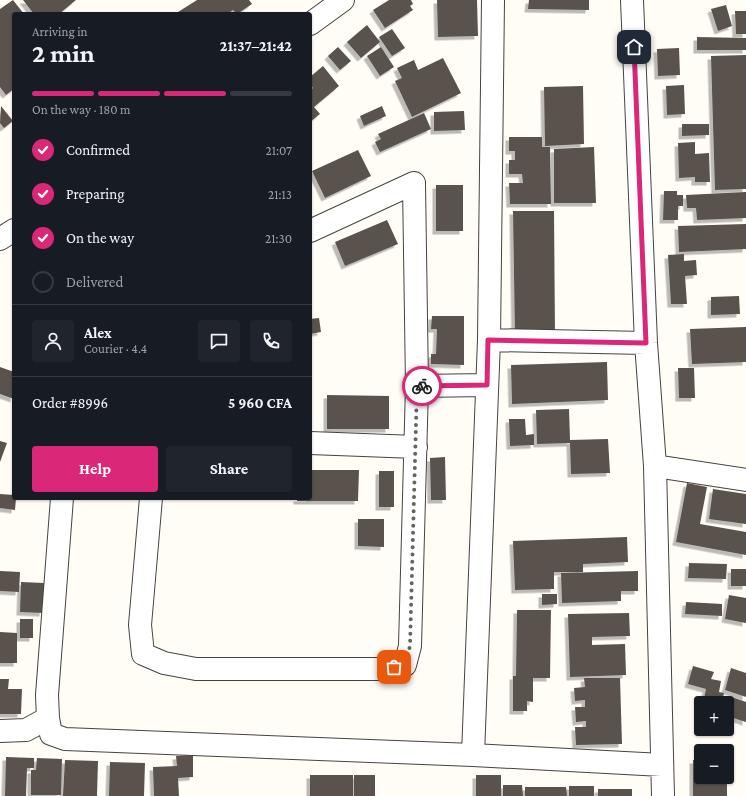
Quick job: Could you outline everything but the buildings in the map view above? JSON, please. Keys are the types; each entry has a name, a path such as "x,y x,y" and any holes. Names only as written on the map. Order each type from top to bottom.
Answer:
{"street":[{"path":"312,23 343,0"},
{"path":"472,755 487,385 493,0"},
{"path":"632,0 646,343 655,466 663,796"},
{"path":"151,500 140,626 143,654 164,664 196,669 384,669 405,665 410,646 416,447 417,386 414,183 312,230"},
{"path":"0,239 12,231"},
{"path":"488,340 646,343"},
{"path":"417,386 487,385"},
{"path":"312,443 416,447"},
{"path":"655,466 746,480"},
{"path":"62,500 47,695 48,718 51,734 65,739 472,755 662,765"},
{"path":"0,731 26,730 48,718"}],"way so far":[{"path":"394,667 405,665 410,646 417,386 422,386"}],"route":[{"path":"422,386 487,385 488,340 646,343 634,47"}]}
